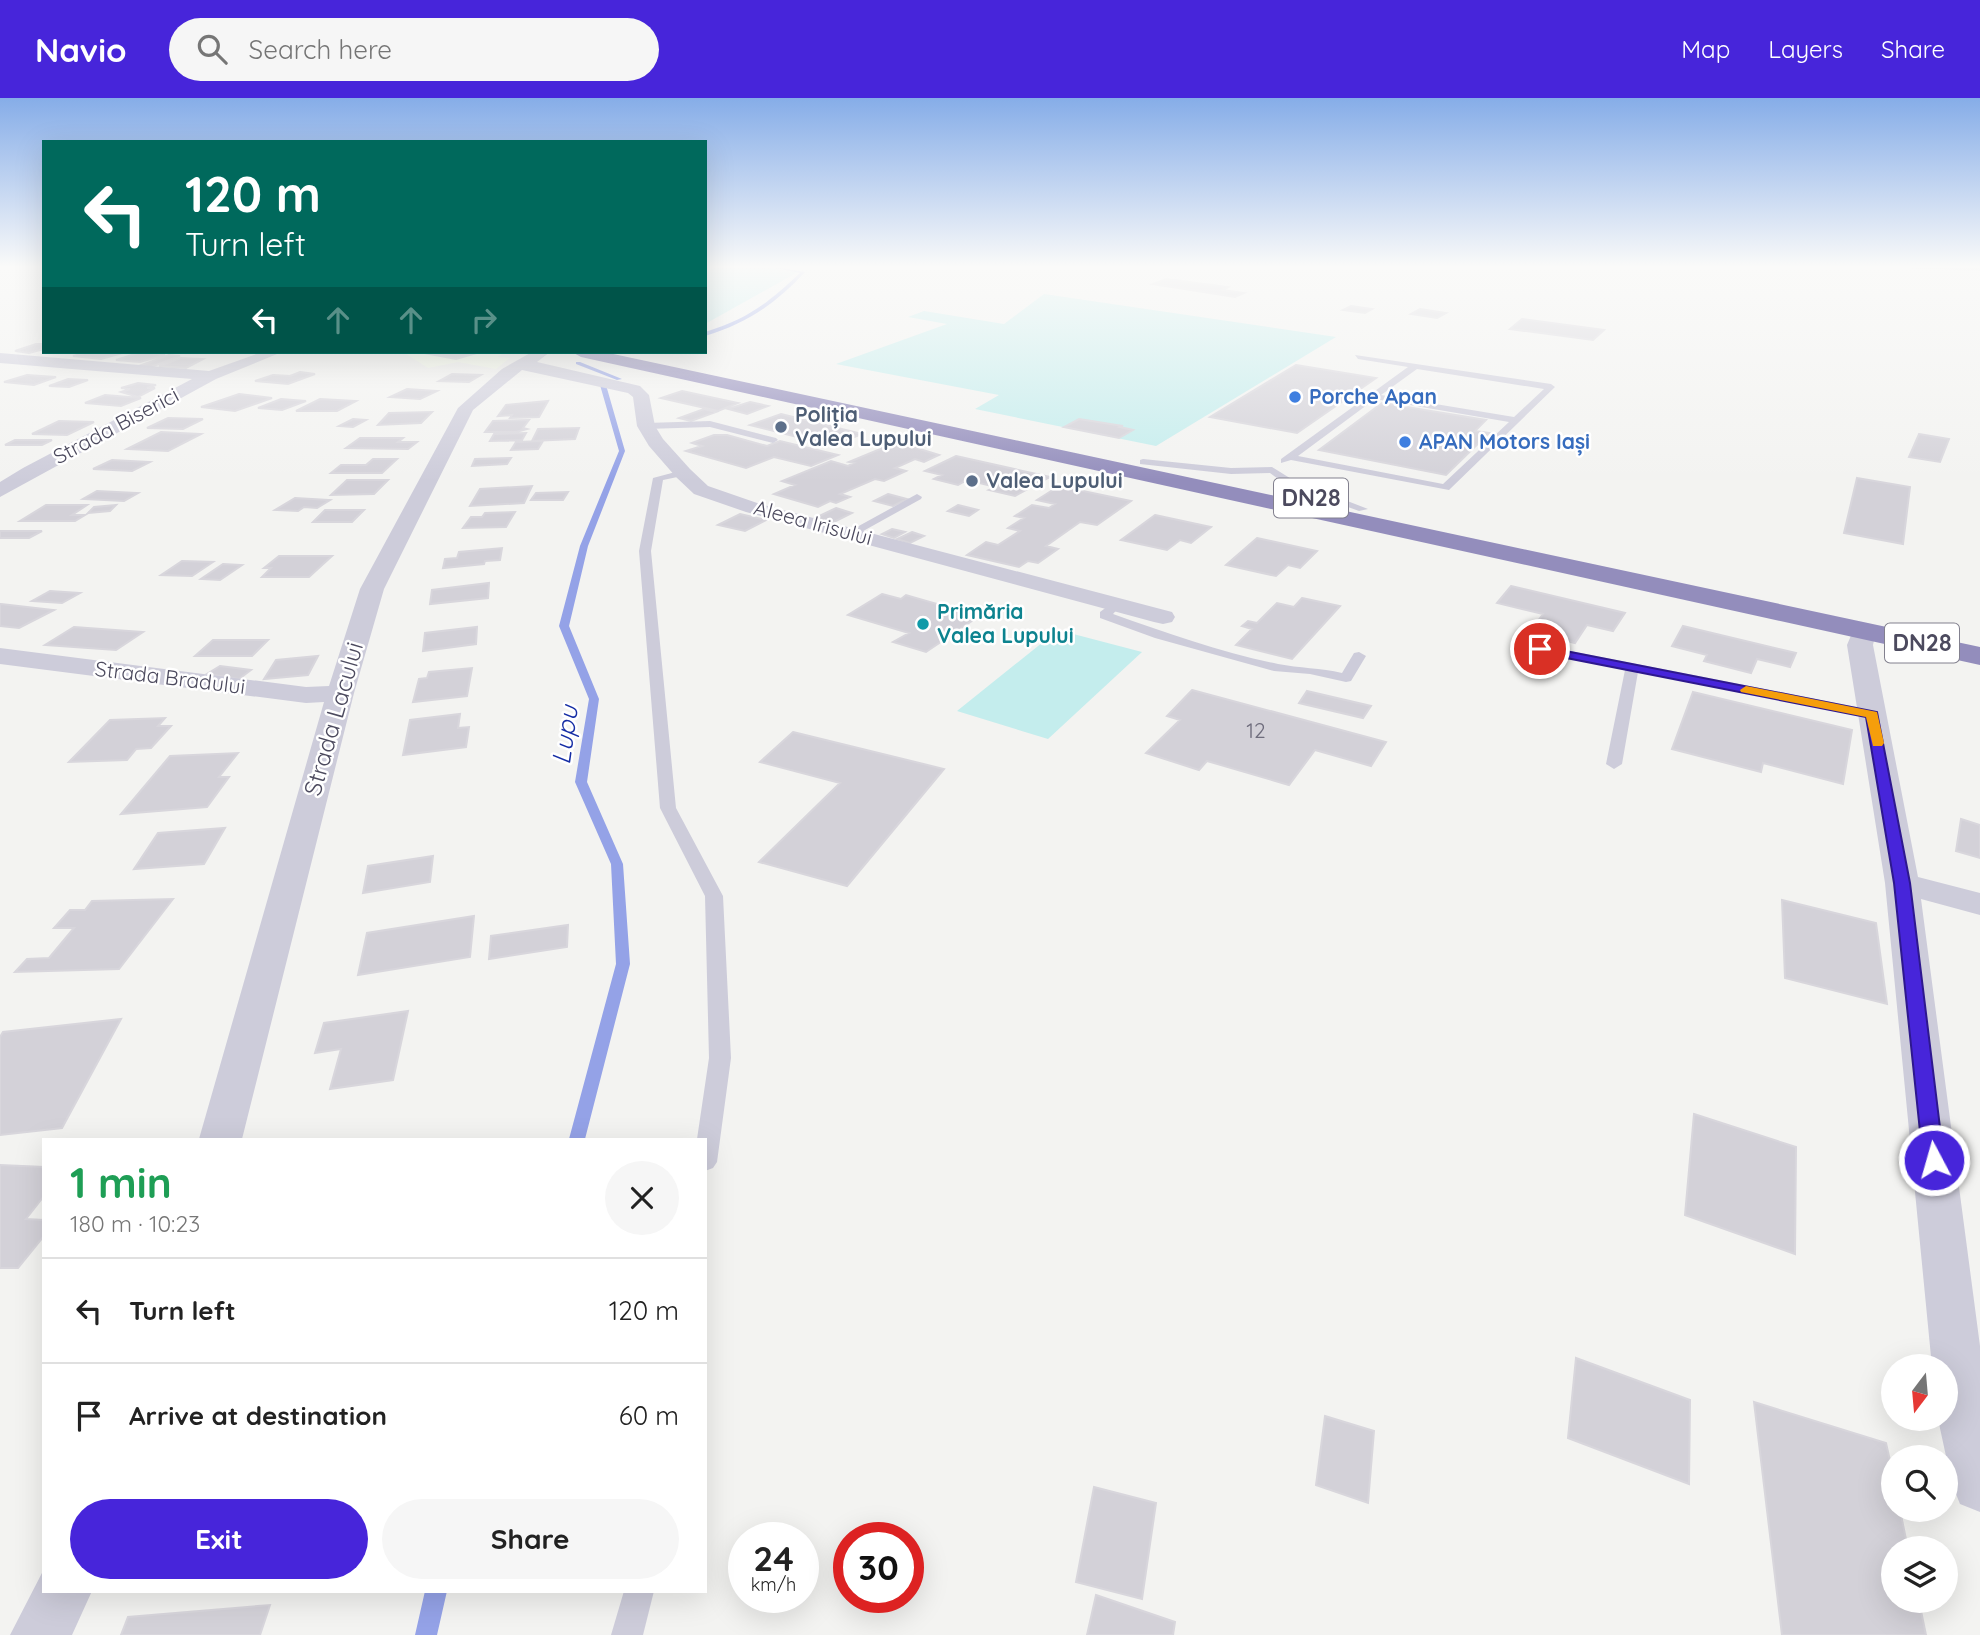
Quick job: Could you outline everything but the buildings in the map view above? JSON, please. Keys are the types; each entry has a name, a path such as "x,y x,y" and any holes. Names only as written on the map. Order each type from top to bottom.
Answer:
{"highway":[{"name":"DN28","path":"601,354 630,356 1143,462 1980,641"},
{"name":"DN28","path":"630,356 1980,656"}],"street":[{"name":"Strada Biserici","path":"0,491 30,472 210,376 270,354"},
{"name":"Strada Lacului","path":"220,1138 340,693 372,589 466,408 518,365 539,354"},
{"path":"0,358 210,376"},
{"name":"Aleea Irisului","path":"518,365 547,368 634,389 641,395 646,426 655,442 701,490 753,508 1163,617"},
{"path":"1864,631 1860,645 1902,883 1980,1484"},
{"name":"Strada Bradului","path":"0,656 306,695 340,693"},
{"path":"1902,883 1980,904"},
{"path":"40,1635 62,1593"}],"lane":[{"path":"1290,457 1445,488 1551,387 1358,357"},
{"path":"1143,462 1231,471 1272,470 1415,366"},
{"path":"1373,396 1516,420"},
{"path":"646,426 710,424 773,440"},
{"path":"1272,470 1289,482 1363,509"},
{"path":"683,473 658,478 645,551 668,808 714,896 720,1058 707,1148"},
{"path":"852,533 917,498"},
{"path":"1116,604 1105,615 1279,668 1310,670 1346,678 1359,656"},
{"path":"1540,649 1872,714"},
{"path":"1614,764 1632,667"},
{"path":"627,1635 638,1593"}],"shaded area":[{"path":"909,338 1335,338 1156,446 975,409 999,395 836,364"},
{"path":"406,354 502,354 497,357 510,358 496,369 458,362 428,368"},
{"path":"1058,630 1142,652 1048,739 957,711"}],"waterway":[{"name":"Lupu","path":"578,363 619,379"},
{"name":"Lupu","path":"577,1138 623,964 617,864 581,782 594,699 564,626 584,546 622,451 603,385"},
{"name":"Lupu","path":"426,1635 436,1593"}],"slow traffic":[{"path":"1746,690 1872,714 1877,743"}],"place":[{"name":"Porche Apan","path":"1295,397"},
{"name":"Poliția Valea Lupului","path":"781,427"},
{"name":"APAN Motors Iași","path":"1405,442"},
{"name":"Valea Lupului","path":"972,481"},
{"name":"Primăria Valea Lupului","path":"923,624"}],"route":[{"path":"1540,649 1872,714 1902,883 1934,1160"}]}
